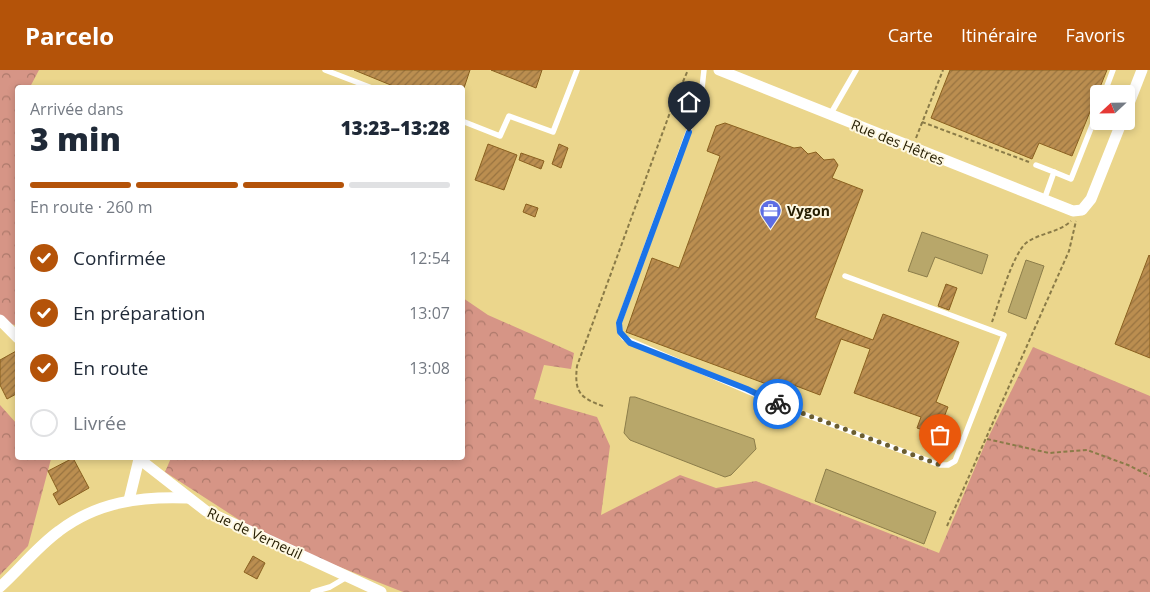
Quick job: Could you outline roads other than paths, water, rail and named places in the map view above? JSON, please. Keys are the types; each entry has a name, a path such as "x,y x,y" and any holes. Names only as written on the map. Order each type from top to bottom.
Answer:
{"street":[{"name":"Rue des Hêtres","path":"719,70 1069,211 1078,211 1086,207 1091,199 1118,130"},
{"path":"1135,88 1142,70"},
{"path":"0,320 15,335"},
{"path":"130,500 139,460"},
{"name":"Rue de Verneuil","path":"141,460 206,511 380,592"},
{"path":"0,587 58,531 93,511 130,500 164,497 188,498"}],"lane":[{"path":"325,70 364,85"},
{"path":"465,123 500,136 509,116 553,132 577,70"},
{"path":"704,70 702,98 619,323 620,332 624,338 782,406 940,465 948,465 955,461 1004,335 846,276"},
{"path":"830,115 856,70"},
{"path":"1107,85 1113,70"},
{"path":"1036,165 1071,179 1090,130"},
{"path":"1044,200 1054,172"},
{"path":"313,592 330,587 348,577"}],"place":[{"name":"Vygon","path":"771,229"}]}
